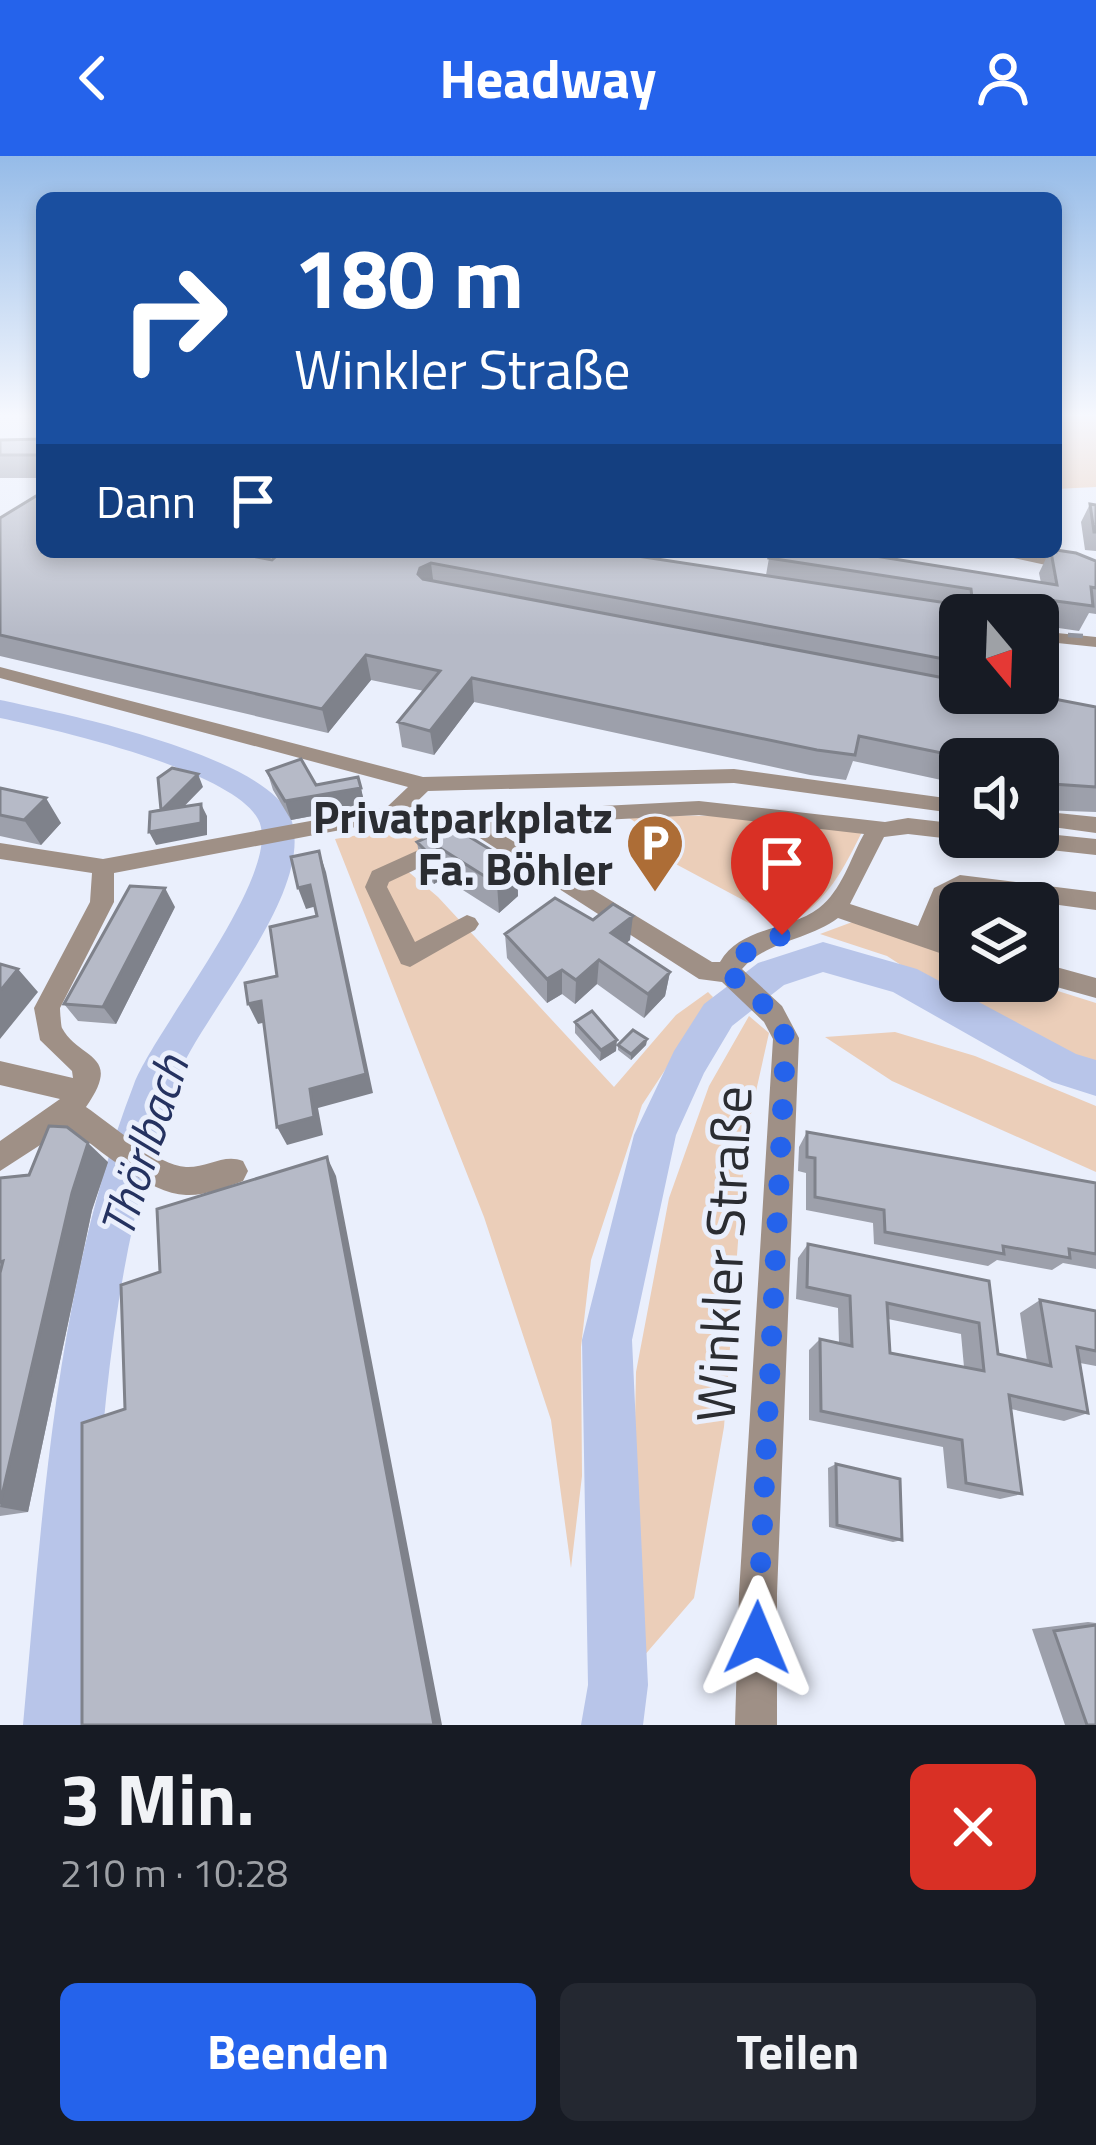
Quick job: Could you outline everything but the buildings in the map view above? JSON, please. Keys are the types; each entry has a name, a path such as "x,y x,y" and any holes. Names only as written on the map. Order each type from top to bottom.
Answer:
{"street":[{"path":"1033,558 1059,562 1096,581"},
{"path":"1059,638 1096,642"},
{"path":"0,672 423,784 734,776 939,804"},
{"path":"0,850 104,867 393,813 423,784"},
{"path":"467,924 410,957 376,884 380,877 480,830 664,808 939,831"},
{"path":"1059,821 1096,826"},
{"path":"730,977 733,959 748,949 836,908 874,835 883,829"},
{"name":"Winkler Straße","path":"480,830 708,972 730,977 773,1013 786,1038 758,1594 756,1725"},
{"path":"1059,843 1096,847"},
{"path":"0,1157 74,1102 87,1081 85,1066 50,1032 46,1008 102,902 104,867"},
{"path":"925,940 942,894 960,883 1096,901"},
{"path":"836,908 939,944"},
{"path":"1059,978 1096,988"},
{"path":"0,1073 74,1102 161,1175 184,1181 233,1171"}],"shaded area":[{"path":"477,815 477,826 404,868 438,897 614,1087 676,1015 708,992 713,997 642,1105 591,1260 581,1347 582,1476 571,1568 551,1420 484,1217 335,839"},
{"path":"625,815 740,816 863,830 824,895 788,924 657,854 668,845"},
{"path":"855,921 939,952 939,990 887,956 820,934"},
{"path":"1059,991 1096,1003 1096,1069 958,1002 1059,1002"},
{"path":"749,1016 769,1033 746,1136 724,1427 694,1598 630,1672 636,1372 669,1198 709,1086"},
{"path":"895,1032 975,1056 1096,1106 1096,1172 892,1081 825,1037"}],"waterway":[{"name":"Thörlbach","path":"0,709 149,748 228,779 257,797 274,816 279,836 269,882 257,908 160,1071 129,1159 109,1237 82,1399 54,1725"},
{"name":"Thörlbach","path":"612,1725 618,1685 607,1340 655,1135 688,1063 718,1015 771,974 823,957 904,980 1066,1069 1096,1078"}],"railway":[{"path":"1059,634 1096,637"}],"place":[{"name":"Privatparkplatz Fa. Böhler","path":"655,894"}],"route":[{"path":"757,1638 786,1038 784,1026 773,1013 733,981 728,965 748,949 782,935"}]}
